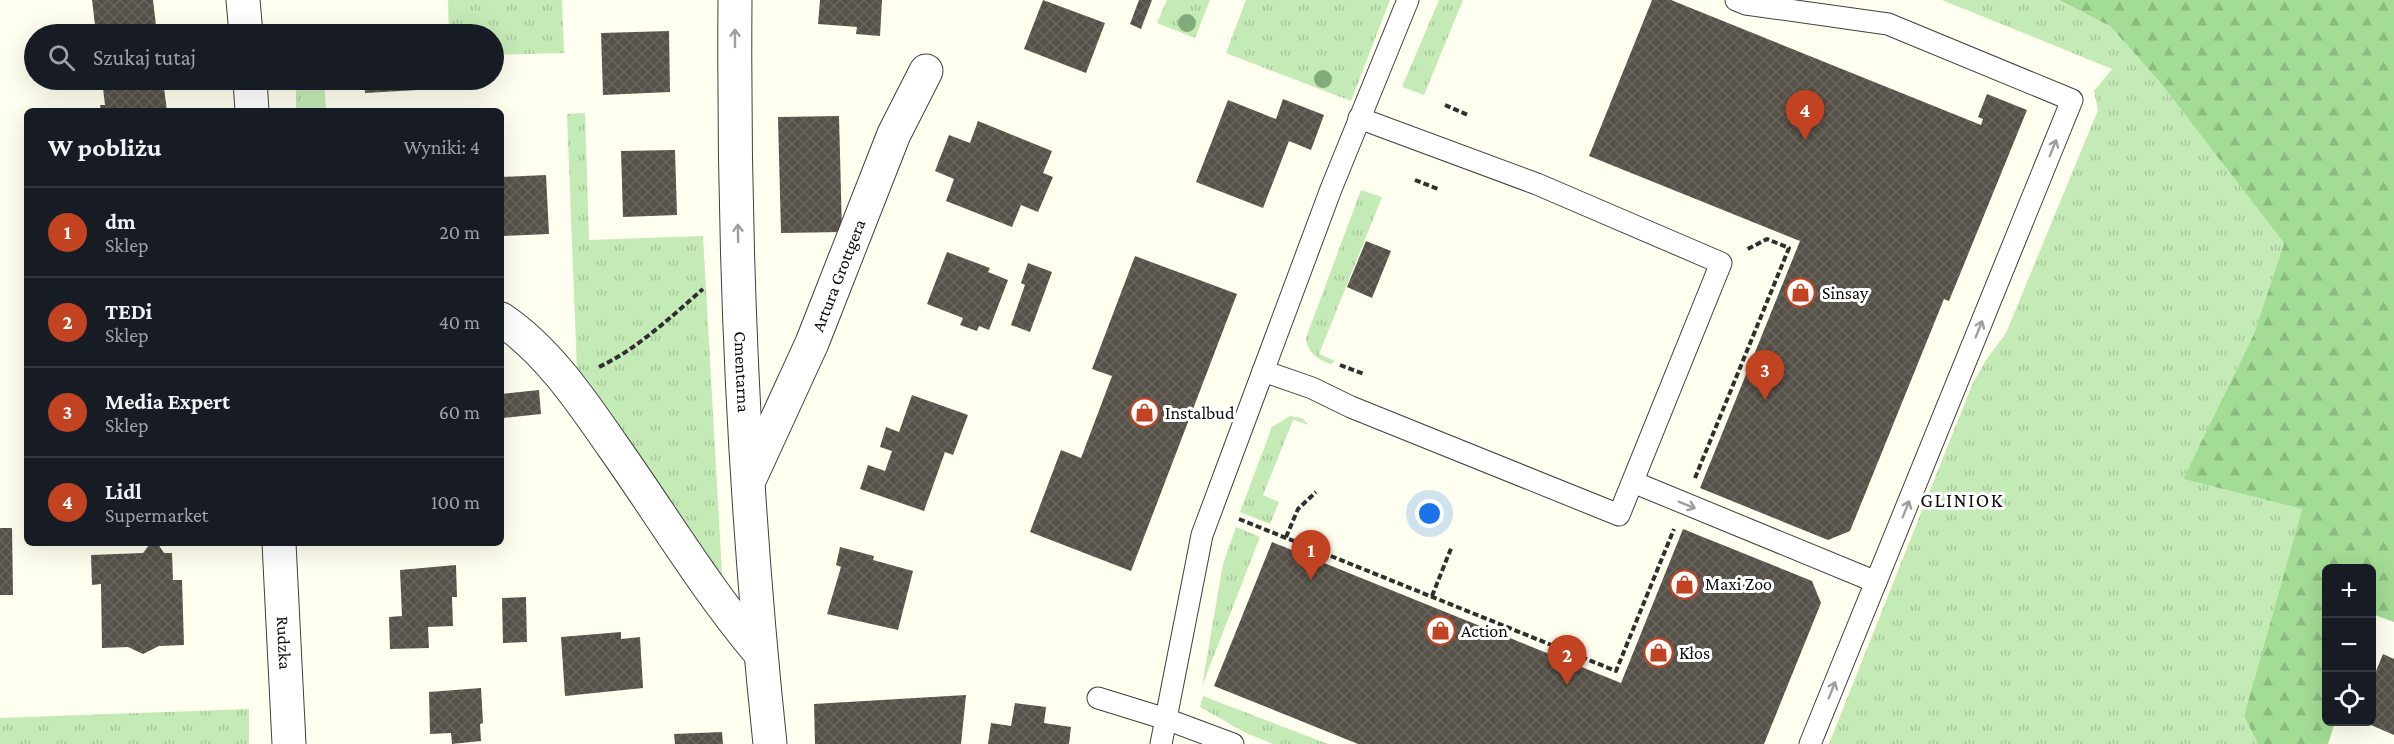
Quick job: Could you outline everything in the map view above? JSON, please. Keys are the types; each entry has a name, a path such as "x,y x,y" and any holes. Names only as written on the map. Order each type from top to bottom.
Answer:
{"street":[{"path":"243,0 245,24"},
{"name":"Cmentarna","path":"735,0 739,291 760,653 771,744"},
{"name":"Artura Grottgera","path":"749,480 812,343 894,134 926,71"},
{"path":"251,90 252,108"},
{"path":"504,321 513,327 565,380 726,610 760,653"},
{"name":"Rudzka","path":"279,546 289,744"}],"lane":[{"path":"1161,744 1198,549 1359,118 1408,0"},
{"path":"1736,0 1746,4 1888,24 2072,100 1810,744"},
{"path":"1263,371 1312,388 1351,407 1619,515 1721,263 1537,184 1359,118"},
{"path":"1633,482 1876,582"},
{"path":"1098,698 1166,719 1233,744"}],"path":[{"path":"1444,105 1468,115"},
{"path":"1415,180 1438,189"},
{"path":"565,380 612,361 666,321 705,287"},
{"path":"1340,365 1364,374"},
{"path":"1286,537 1298,509 1316,492"},
{"path":"1238,518 1268,530"},
{"path":"1432,596 1452,546"}],"green space":[{"path":"448,0 562,0 564,53 504,55 504,24 449,24"},
{"path":"1167,0 1210,0 1195,38 1157,23"},
{"path":"1246,0 1390,0 1351,101 1226,53"},
{"path":"1439,0 1463,0 1424,95 1402,87"},
{"path":"1942,0 2057,0 2110,26 2159,81 2284,243 2254,334 2183,479 2302,509 2244,716 2258,744 1829,744 1972,385 1986,360 2006,333 2098,110 2094,91 2112,69"},
{"path":"2058,0 2394,0 2394,622 2376,615 2376,564 2322,564 2322,726 2334,726 2328,744 2258,744 2244,716 2302,509 2183,479 2254,334 2284,243 2159,81 2110,26"},
{"path":"296,90 325,90 326,108 296,108"},
{"path":"585,113 589,240 703,236 723,591 507,311 507,303 577,371 567,114"},
{"path":"1361,190 1382,197 1319,354 1335,361 1331,364 1314,355 1308,347 1306,338"},
{"path":"1290,416 1302,418 1309,425 1293,420 1263,495 1279,502 1270,524 1240,512 1272,427"},
{"path":"1236,527 1260,537 1202,686 1223,564"},
{"path":"1203,696 1328,744 1273,744 1246,733 1200,707"},
{"path":"249,709 249,744 0,744 0,718"}],"building":[{"path":"92,0 153,0 156,24 95,24"},
{"path":"820,0 882,0 880,36 856,34 857,27 818,24"},
{"path":"1043,0 1105,23 1086,73 1024,49"},
{"path":"1139,0 1152,0 1141,29 1130,24"},
{"path":"1652,0 1671,0 1981,125 1983,119 1978,117 1987,94 2027,110 1949,301 1944,299 1850,531 1828,540 1700,488 1800,241 1589,156"},
{"path":"669,31 670,92 603,95 601,33"},
{"path":"103,90 164,90 167,108 100,108 100,105 105,105"},
{"path":"365,90 418,90 365,93"},
{"path":"1283,99 1324,115 1311,150 1289,141 1263,208 1196,182 1228,100 1276,119"},
{"path":"839,116 842,232 781,233 778,117"},
{"path":"978,121 1052,151 1043,173 1053,177 1038,212 1021,205 1012,227 946,201 954,179 935,171 949,135 970,143"},
{"path":"675,150 677,215 623,217 621,151"},
{"path":"546,175 549,234 504,236 504,177"},
{"path":"1366,241 1391,251 1372,298 1347,287"},
{"path":"947,252 990,268 988,272 1008,280 989,330 979,326 977,331 960,325 963,318 927,304"},
{"name":"Instalbud","path":"1135,256 1237,294 1131,571 1030,532 1061,450 1081,458 1112,376 1092,369"},
{"path":"1028,263 1052,272 1030,332 1011,325 1025,285 1021,283"},
{"path":"539,390 541,414 504,418 504,394"},
{"path":"912,395 968,415 953,455 945,452 924,511 860,489 868,465 885,471 892,451 880,447 886,427 899,432"},
{"path":"0,528 12,528 13,595 0,595"},
{"path":"1683,529 1812,581 1821,603 1764,744 1358,744 1214,686 1272,542 1621,683"},
{"path":"148,546 159,546 164,553 172,553 173,580 182,580 184,645 159,646 143,654 128,647 102,648 101,584 92,585 91,555 143,553"},
{"path":"840,547 874,556 873,560 913,571 898,630 827,614 841,567 836,565"},
{"path":"456,565 457,597 452,597 453,626 428,627 429,648 390,649 389,617 402,616 400,570"},
{"path":"526,597 527,642 503,643 502,598"},
{"path":"621,632 621,639 640,637 643,688 565,696 561,637"},
{"path":"2383,654 2394,659 2394,735 2373,726 2376,726 2376,671"},
{"path":"481,688 483,723 480,724 481,741 452,744 451,733 430,734 429,692"},
{"path":"966,695 961,744 815,744 814,704"},
{"path":"1015,703 1046,707 1044,723 1071,727 1069,744 988,744 991,723 1011,726"},
{"path":"722,732 723,744 675,744 674,734"}],"place":[{"name":"Lidl","path":"1805,140"},
{"name":"Sinsay","path":"1801,293"},
{"name":"Media Expert","path":"1765,400"},
{"name":"Instalbud","path":"1144,413"},
{"name":"dm","path":"1311,580"},
{"name":"Maxi Zoo","path":"1684,584"},
{"name":"Action","path":"1440,631"},
{"name":"Kłos","path":"1658,653"},
{"name":"TEDi","path":"1567,685"}],"district":[{"name":"GLINIOK","path":"1962,500"}]}
